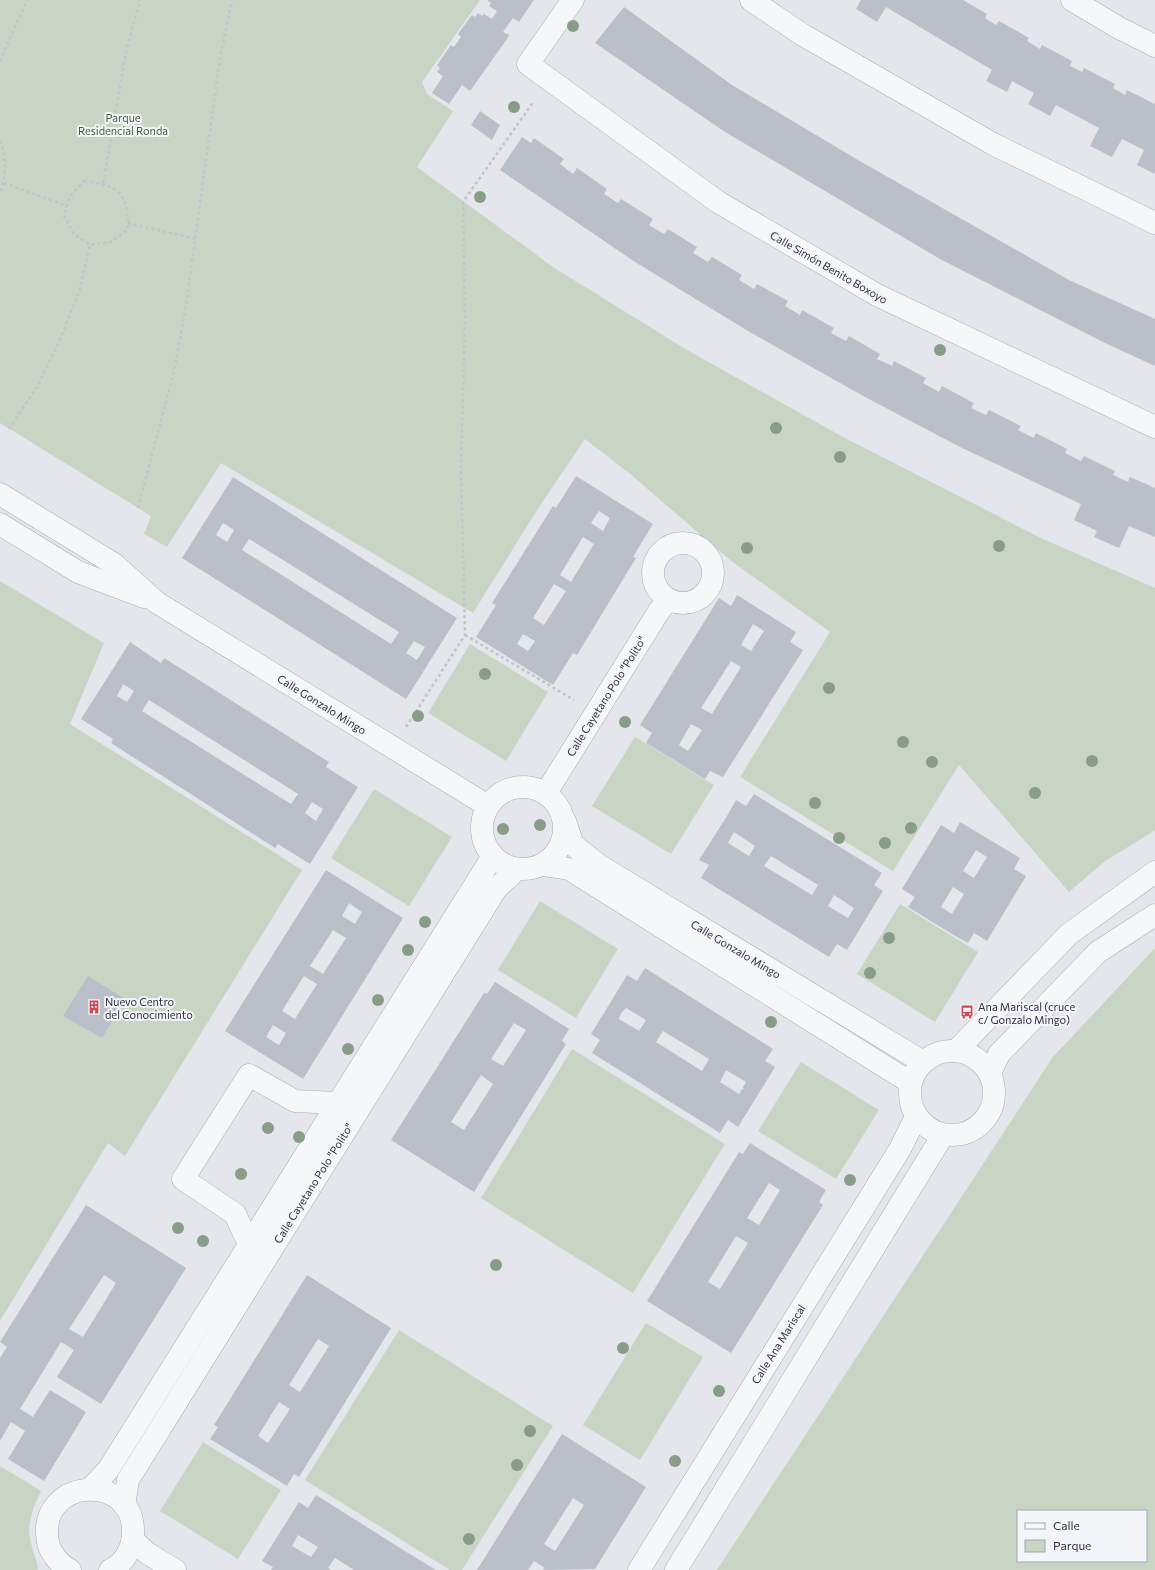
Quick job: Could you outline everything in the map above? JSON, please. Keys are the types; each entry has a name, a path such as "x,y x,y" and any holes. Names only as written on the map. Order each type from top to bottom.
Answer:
{"street":[{"name":"Calle Simón Benito Boxoyo","path":"573,0 528,64 718,202 877,296 1155,427"},
{"path":"751,0 803,35 993,144 1155,224"},
{"path":"1072,0 1119,28 1155,46"},
{"name":"Calle Gonzalo Mingo","path":"0,494 114,564 156,602 488,806"},
{"name":"Calle Gonzalo Mingo","path":"0,524 78,572 156,602"},
{"name":"Calle Cayetano Polo \"Polito\"","path":"546,793 668,600"},
{"path":"521,786 534,787 546,793 555,801 561,810 565,821 565,834 561,846 553,857 543,864 530,868 517,869 504,864 493,856 485,845 482,831 483,818 488,806 497,796 508,789 521,786"},
{"name":"Calle Gonzalo Mingo","path":"565,821 573,845 600,866 923,1062"},
{"name":"Calle Cayetano Polo \"Polito\"","path":"91,1488 108,1470 493,856"},
{"name":"Calle Gonzalo Mingo","path":"543,864 569,869 911,1083"},
{"name":"Calle Cayetano Polo \"Polito\"","path":"124,1504 128,1480 496,889 517,869"},
{"path":"956,1051 1069,934 1155,872"},
{"path":"990,1073 999,1054 1098,952 1155,915"},
{"path":"956,1051 976,1058 990,1073 995,1091 992,1110 980,1126 963,1135 943,1135 928,1128 916,1117 910,1101 911,1083 915,1072 923,1062 938,1053 956,1051"},
{"path":"249,1244 235,1214 183,1179 249,1076 295,1101 338,1103"},
{"name":"Calle Ana Mariscal","path":"638,1570 900,1149 916,1117"},
{"path":"676,1570 943,1135"},
{"path":"67,1569 56,1559 49,1547 47,1533 48,1519 54,1507 64,1497 77,1490 91,1488 103,1490 115,1496 124,1504 131,1515 134,1528 133,1540 129,1551 116,1569"},
{"path":"133,1540 147,1553 175,1570"}],"path":[{"path":"0,61 27,0"},
{"path":"103,183 127,48 140,0"},
{"path":"138,508 173,375 185,312 220,58 232,0"},
{"path":"393,748 465,635 461,466 465,318 464,202 549,79"},
{"path":"0,141 5,153 4,183 0,194"},
{"path":"84,181 103,183 120,192 128,210 128,229 111,242 90,245 74,234 64,216 70,196 84,181"},
{"path":"4,183 67,206"},
{"path":"128,223 196,239"},
{"path":"9,429 37,387 58,344 79,292 90,245"},
{"path":"465,635 596,713"}],"green space":[{"name":"Parque Residencial Ronda","path":"0,0 480,0 422,82 427,94 453,111 417,167 553,267 687,350 843,437 1041,538 1155,588 1155,830 1104,862 1069,892 959,765 893,871 740,777 830,632 730,560 629,473 585,439 539,507 473,613 221,463 167,547 144,534 151,516 0,423"},
{"path":"0,581 104,643 70,724 302,870 125,1156 108,1143 0,1321"},
{"path":"470,644 548,692 506,761 428,713"},
{"path":"635,737 714,785 671,854 592,806"},
{"path":"374,789 452,837 409,906 331,858"},
{"path":"540,901 618,949 576,1018 498,970"},
{"path":"900,904 978,952 935,1022 857,974"},
{"path":"1155,948 1155,1570 717,1570 1053,1057"},
{"path":"572,1049 725,1144 633,1293 481,1198"},
{"path":"801,1062 879,1110 836,1179 758,1131"},
{"path":"646,1323 703,1357 640,1460 583,1425"},
{"path":"399,1330 553,1426 462,1570 450,1570 305,1480"},
{"path":"203,1442 281,1490 238,1559 160,1511"},
{"path":"0,1466 41,1491 31,1516 29,1529 38,1570 0,1570"}],"building":[{"path":"487,0 534,0 519,22 513,18 503,32 509,35 507,39 470,91 462,85 449,104 432,93 443,76 437,72 440,68 437,65 451,45 454,47 461,37 458,34 472,15 475,17 478,13 482,16 484,14 492,19 497,11 489,6 491,3"},
{"path":"861,0 963,0 987,14 985,18 996,25 999,21 1029,38 1027,41 1040,49 1042,45 1072,61 1070,66 1082,72 1084,68 1115,84 1113,88 1125,95 1127,90 1155,104 1155,174 1137,165 1144,150 1122,139 1112,157 1090,146 1099,128 1056,105 1050,116 1028,104 1034,93 1012,81 1007,92 986,81 992,70 886,7 877,22 856,9"},
{"path":"624,7 732,85 858,160 1069,280 1155,319 1155,366 1107,344 940,259 725,132 595,43"},
{"path":"480,111 500,125 492,140 471,125"},
{"path":"522,137 531,143 534,138 564,159 560,164 573,174 577,168 607,189 604,194 618,203 621,199 653,219 649,225 664,234 668,229 697,247 693,253 708,262 712,257 742,275 739,280 754,289 757,284 788,301 785,306 800,315 802,310 834,328 831,333 846,341 849,336 880,354 877,359 892,366 894,361 926,378 923,383 939,392 942,386 974,403 971,408 986,415 989,410 1021,426 1018,430 1034,438 1036,433 1067,449 1065,453 1081,461 1084,456 1115,471 1113,475 1128,482 1130,477 1155,488 1155,537 1129,526 1119,548 1094,537 1097,531 1074,520 1081,504 960,447 865,397 748,331 635,262 500,170"},
{"path":"576,476 653,524 633,557 636,558 577,655 573,653 553,685 476,637 496,605 492,603 553,506 556,508","holes":["599,511 610,518 603,531 591,523","583,537 594,544 571,582 560,575","554,584 566,591 544,625 533,618","523,634 535,641 528,651 517,644"]},
{"path":"233,477 457,618 406,699 182,558","holes":["223,523 234,530 227,542 216,535","249,539 399,632 391,644 242,550","414,641 425,647 417,660 406,653"]},
{"path":"737,595 796,632 790,642 803,650 723,777 710,771 705,779 646,743 652,733 640,725 719,598 731,606","holes":["753,624 764,631 751,651 741,645","731,661 741,667 712,714 701,708","691,724 702,730 688,751 679,745"]},
{"path":"130,642 161,663 164,658 329,762 326,767 358,787 310,864 278,844 275,848 111,743 113,739 81,719","holes":["123,684 134,691 127,702 117,696","149,700 298,794 291,804 142,711","312,802 323,809 316,821 305,813"]},
{"path":"754,794 882,873 874,885 883,891 847,950 837,944 829,957 701,878 709,865 699,860 736,800 746,806","holes":["734,832 755,846 749,856 728,843","771,856 818,885 812,895 764,866","834,895 854,908 848,918 828,906"]},
{"path":"960,822 1020,858 1014,869 1026,876 987,941 974,933 968,943 952,934 908,907 915,897 902,889 941,825 954,833","holes":["976,850 987,857 974,878 963,871","953,887 964,894 952,914 941,907"]},
{"path":"326,870 403,918 303,1079 225,1031","holes":["349,903 362,912 355,924 342,916","333,930 346,938 323,974 310,966","304,976 317,984 295,1019 282,1011","273,1025 286,1033 279,1045 266,1037"]},
{"path":"645,968 773,1049 765,1061 775,1067 738,1127 728,1120 720,1133 592,1053 600,1040 591,1034 627,975 637,981","holes":["626,1008 646,1020 639,1031 619,1019 621,1013","663,1031 709,1059 702,1071 656,1042","726,1070 746,1082 743,1087 744,1089 742,1089 739,1094 720,1082"]},
{"name":"Nuevo Centro del Conocimiento","path":"88,976 125,999 102,1038 63,1016"},
{"path":"495,982 569,1029 562,1041 566,1044 474,1192 391,1140 484,993 487,994","holes":["514,1023 526,1030 503,1066 491,1059","481,1075 493,1084 464,1130 451,1122"]},
{"path":"750,1143 826,1190 819,1202 823,1205 731,1353 647,1301 739,1152 743,1154","holes":["769,1183 780,1190 759,1225 747,1218","736,1236 748,1243 720,1289 708,1282"]},
{"path":"86,1205 186,1268 101,1404 57,1377 74,1350 61,1342 20,1409 33,1417 50,1390 86,1412 44,1481 8,1459 25,1431 11,1422 0,1441 0,1358 7,1347 0,1342","holes":["104,1275 116,1283 83,1337 69,1329"]},
{"path":"307,1275 391,1328 299,1477 294,1474 287,1486 210,1439 218,1427 214,1425","holes":["318,1339 329,1346 300,1392 289,1385","279,1402 290,1409 268,1443 258,1436"]},
{"path":"562,1434 646,1487 595,1569 543,1570 545,1568 534,1561 528,1570 477,1570","holes":["573,1498 584,1505 555,1551 544,1544"]},
{"path":"316,1495 436,1570 354,1570 335,1558 328,1568 331,1570 271,1570 273,1567 262,1561 299,1502 308,1508","holes":["298,1535 318,1547 311,1557 292,1546"]}],"place":[{"name":"Nuevo Centro del Conocimiento","path":"94,1007"},
{"name":"Ana Mariscal (cruce c/ Gonzalo Mingo)","path":"967,1012"}]}
